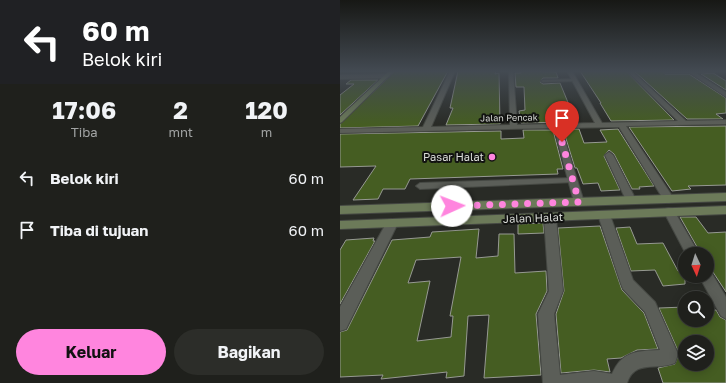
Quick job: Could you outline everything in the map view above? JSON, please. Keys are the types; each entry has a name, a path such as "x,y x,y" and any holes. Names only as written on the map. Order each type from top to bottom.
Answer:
{"main road":[{"path":"340,121 374,89"},
{"name":"Jalan Halat","path":"340,210 726,197"},
{"name":"Jalan Halat","path":"340,225 726,210"}],"street":[{"path":"426,129 445,89"},
{"path":"512,89 514,127"},
{"path":"579,89 600,125"},
{"path":"648,89 684,123"},
{"path":"717,89 726,95"},
{"name":"Jalan Pencak","path":"340,131 726,122"},
{"path":"621,124 669,199"},
{"path":"558,126 579,202"},
{"path":"609,155 631,200"},
{"path":"669,212 689,247"},
{"path":"604,215 628,284 650,307 670,354 669,357 666,358 631,361 622,369 618,383"},
{"path":"550,218 556,291 555,296 547,307 546,314 552,383"},
{"path":"340,323 392,223"},
{"path":"710,283 726,311"},
{"path":"563,383 594,380 612,383"}],"lane":[{"path":"420,186 572,180"}],"building":[{"path":"348,89 368,89 340,115 340,95"},
{"path":"376,89 438,89 418,126 340,128 340,124"},
{"path":"454,89 499,89 500,124 446,125 453,108 450,108"},
{"path":"524,89 562,89 576,122 521,123 519,111 525,110"},
{"path":"592,89 644,89 674,120 611,121"},
{"path":"654,89 712,89 726,98 726,113 716,114 723,119 687,119"},
{"path":"726,126 726,185 688,186 691,189 672,191 629,127"},
{"path":"563,129 579,129 584,143 607,142 600,130 618,129 654,186 632,189 614,154 609,150 604,156 620,190 601,191 598,183 583,184 577,168 575,168"},
{"path":"523,130 553,130 563,169 557,169 558,174 410,179 405,189 383,189 378,199 353,200 376,166 340,167 340,134 501,131 501,139 524,138"},
{"path":"680,217 696,217 708,233 726,232 726,292 714,274 714,247 697,247"},
{"path":"543,223 544,233 518,234 518,224"},
{"path":"600,226 622,290 644,313 658,349 637,350 621,358 607,359 610,372 594,370 561,373 556,314 564,291 558,228"},
{"path":"630,227 637,244 663,243 678,271 678,283 685,284 663,286 655,270 631,271 616,228"},
{"path":"479,229 476,258 498,256 499,234 514,234 515,273 546,271 547,291 536,314 541,375 484,378 489,315 468,316 464,376 446,378 447,372 381,379 383,375 340,377 340,332 347,330 392,240 430,237 432,232","holes":["461,257 450,316 453,316 451,337 417,341 430,281 408,283 416,260"]},
{"path":"374,238 373,241 375,241 340,304 340,250 346,240"},
{"path":"678,307 678,327 714,327 714,310 716,310 720,317 726,320 726,383 663,383 658,368 675,364 678,356 678,371 714,371 714,335 678,335 678,351 659,308"}],"place":[{"name":"Pasar Halat","path":"492,157"}],"route":[{"path":"452,206 579,202 562,142"}]}
